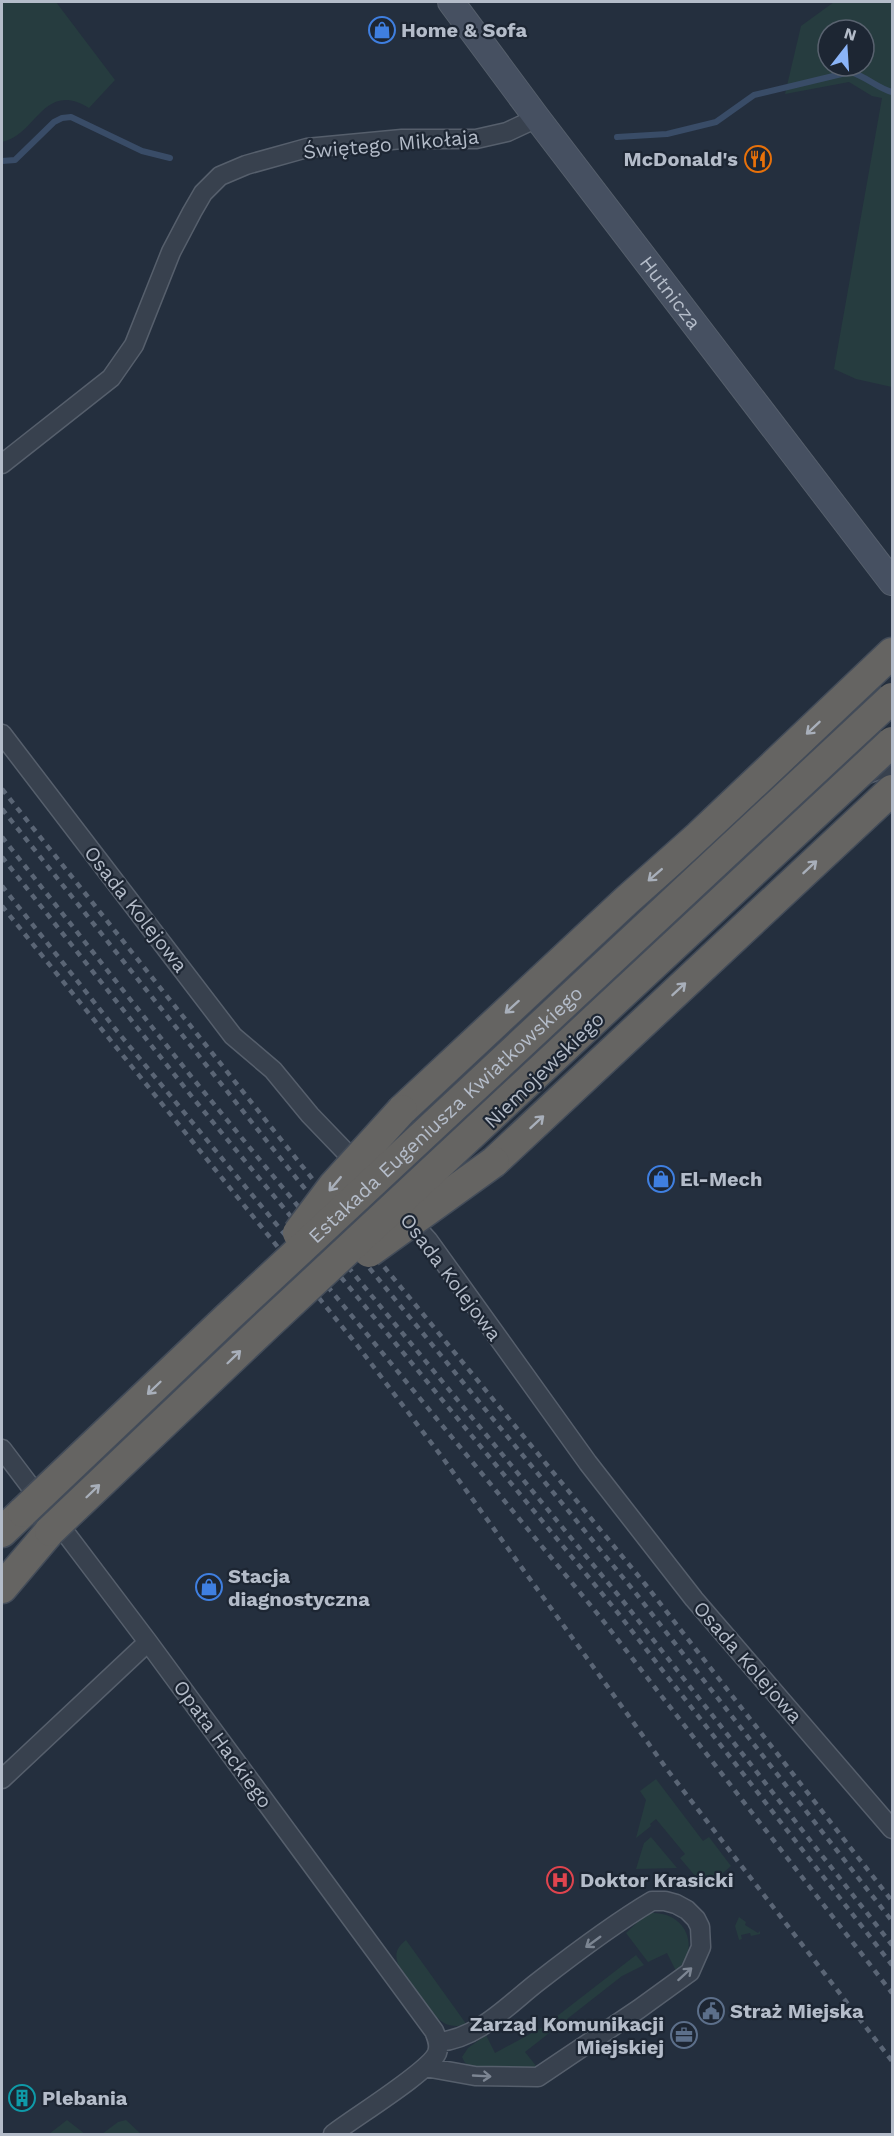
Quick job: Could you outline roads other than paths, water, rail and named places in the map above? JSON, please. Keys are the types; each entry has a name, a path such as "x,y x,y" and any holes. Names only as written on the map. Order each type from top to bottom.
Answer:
{"highway":[{"path":"227,1318 293,1239 334,1185 402,1110 699,836 892,653"},
{"name":"Estakada Eugeniusza Kwiatkowskiego","path":"9,1524 892,698"},
{"name":"Estakada Eugeniusza Kwiatkowskiego","path":"2,1576 266,1326 892,742"},
{"path":"266,1326 494,1162 892,790"},
{"path":"2,1588 50,1532"}],"main road":[{"name":"Hutnicza","path":"452,2 537,118 892,582"}],"street":[{"name":"Świętego Mikołaja","path":"2,464 111,378 134,345 171,252 192,212 203,193 220,176 246,165 307,148 402,139 477,139 507,132 537,118"},
{"name":"Niemojewskiego","path":"871,674 830,756 478,1084 400,1146 386,1195 436,1186 500,1108 852,780 892,765"},
{"name":"Osada Kolejowa","path":"2,734 233,1036 273,1070 310,1115 428,1240 588,1463 694,1599 892,1828"},
{"name":"Opata Hackiego","path":"2,1449 148,1642 434,2031 438,2042"},
{"path":"2,1779 148,1642"},
{"path":"333,2134 406,2083 433,2060 438,2042 453,2041 479,2028 548,1974 652,1901 665,1901 682,1907 696,1919 700,1927 702,1947 690,1971 538,2078 475,2076 425,2067"}],"waterway":[{"path":"617,137 667,134 716,122 754,95 850,72 892,92"},
{"path":"2,161 15,160 54,122 71,117 142,151 170,158"}],"railway":[{"path":"2,789 330,1201 645,1584 892,1901"},
{"path":"2,809 321,1209 634,1591 892,1921"},
{"path":"2,837 190,1075 623,1601 892,1945"},
{"path":"2,857 193,1098 614,1608 892,1965"},
{"path":"2,886 117,1031 601,1618 892,1993"},
{"path":"2,906 357,1345 445,1461 669,1772 892,2061"}],"place":[{"name":"Home & Sofa","path":"382,30"},
{"name":"McDonald's","path":"758,159"},
{"name":"El-Mech","path":"661,1179"},
{"name":"Stacja diagnostyczna","path":"209,1587"},
{"name":"Doktor Krasicki","path":"560,1880"},
{"name":"Straż Miejska","path":"711,2011"},
{"name":"Zarząd Komunikacji Miejskiej","path":"684,2035"},
{"name":"Plebania","path":"22,2098"}]}
